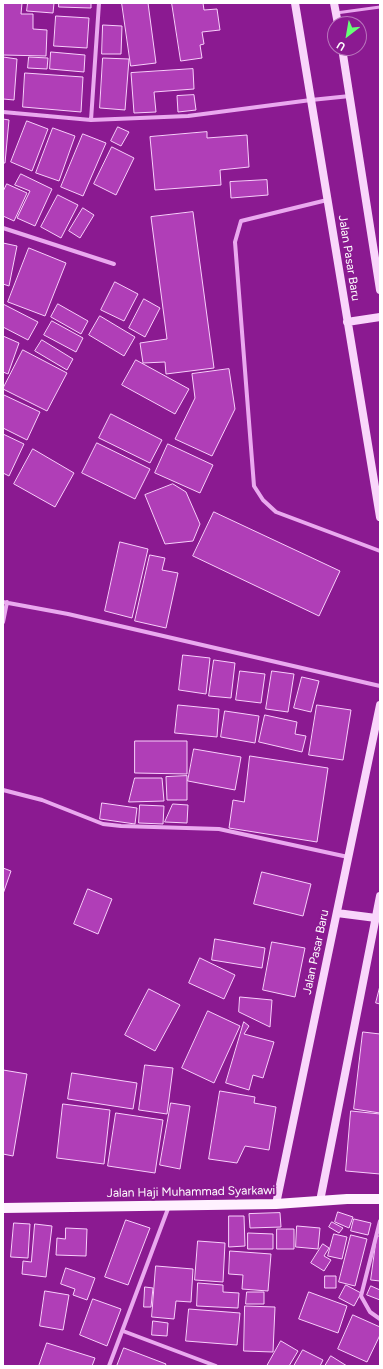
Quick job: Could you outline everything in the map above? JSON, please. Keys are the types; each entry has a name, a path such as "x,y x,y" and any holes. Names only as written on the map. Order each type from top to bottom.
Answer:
{"main road":[{"name":"Jalan Haji Muhammad Syarkawi","path":"3,1208 276,1204 380,1198"}],"street":[{"path":"91,120 99,3"},
{"name":"Jalan Pasar Baru","path":"295,3 380,517"},
{"path":"334,3 336,14"},
{"path":"343,56 378,261 380,290"},
{"path":"3,112 91,120 188,116 350,96"},
{"path":"327,200 241,221 235,242 254,486 263,500 276,512 380,551"},
{"path":"3,228 114,264"},
{"path":"348,322 380,317"},
{"path":"3,622 5,602 68,614 380,686"},
{"name":"Jalan Pasar Baru","path":"276,1204 380,705"},
{"path":"3,790 42,800 103,824 121,826 219,829 348,857"},
{"path":"320,1201 380,896"},
{"path":"337,913 376,918"},
{"path":"110,1366 169,1206"},
{"path":"380,1221 361,1296 370,1312 380,1319"},
{"path":"124,1331 216,1366"}],"lane":[{"path":"336,14 380,8"}],"building":[{"path":"3,3 22,3 21,14 33,14 33,29 47,30 46,56 3,55"},
{"path":"28,3 54,3 53,13 27,11"},
{"path":"59,3 91,3 91,8 59,7"},
{"path":"122,3 148,3 156,63 131,66"},
{"path":"172,3 203,3 204,10 217,9 220,30 202,32 204,44 200,45 202,58 181,61"},
{"path":"56,16 89,18 87,48 54,46"},
{"path":"103,25 122,26 121,54 102,54"},
{"path":"51,52 85,55 84,72 50,69"},
{"path":"3,57 17,59 14,100 3,99"},
{"path":"29,57 48,58 47,69 28,68"},
{"path":"103,58 129,59 125,110 100,108"},
{"path":"193,69 194,89 154,92 156,112 134,113 131,73"},
{"path":"25,73 83,77 81,112 23,107"},
{"path":"194,95 196,110 178,112 177,96"},
{"path":"3,119 9,120 5,163 3,163"},
{"path":"27,121 48,129 32,171 11,162"},
{"path":"118,127 129,132 121,146 111,141"},
{"path":"53,128 75,136 59,181 36,173"},
{"path":"207,132 207,138 247,135 249,167 220,170 221,185 155,190 150,137"},
{"path":"83,134 106,143 83,196 61,187"},
{"path":"112,147 134,158 116,195 94,184"},
{"path":"21,174 52,189 35,226 17,218 30,191 15,185"},
{"path":"267,180 268,195 231,198 230,182"},
{"path":"7,184 27,193 14,221 3,216 3,192"},
{"path":"58,195 78,205 61,238 41,227"},
{"path":"83,208 94,215 80,238 69,231"},
{"path":"193,212 214,368 166,374 165,362 143,363 140,343 167,339 151,217"},
{"path":"3,243 17,246 9,286 3,284"},
{"path":"29,248 66,263 45,316 8,302"},
{"path":"115,282 138,294 124,321 101,310"},
{"path":"144,299 160,308 145,337 129,328"},
{"path":"3,304 38,322 28,340 3,327"},
{"path":"58,304 88,321 81,334 51,317"},
{"path":"100,316 135,337 124,356 89,335"},
{"path":"52,321 83,338 76,352 44,335"},
{"path":"3,336 19,343 8,374 3,372"},
{"path":"42,340 73,359 67,370 35,351"},
{"path":"23,350 67,373 47,411 3,389"},
{"path":"136,360 189,389 175,414 122,385"},
{"path":"229,369 235,409 212,456 175,439 195,398 192,374"},
{"path":"4,395 40,412 27,440 3,428"},
{"path":"111,414 162,440 150,463 99,438"},
{"path":"3,434 24,444 9,476 3,473"},
{"path":"97,443 150,469 135,499 82,473"},
{"path":"168,444 213,465 200,493 155,473"},
{"path":"33,449 74,473 55,507 14,484"},
{"path":"173,484 186,492 200,524 193,541 165,544 145,495"},
{"path":"214,512 340,571 319,616 193,556"},
{"path":"120,542 148,549 132,618 105,611"},
{"path":"150,555 165,558 162,570 178,573 166,628 135,621"},
{"path":"183,655 210,658 206,694 179,690"},
{"path":"214,660 235,663 231,698 209,696"},
{"path":"240,671 265,674 261,703 236,700"},
{"path":"272,671 294,674 288,712 266,709"},
{"path":"302,677 319,681 311,712 294,708"},
{"path":"178,705 219,709 217,737 175,733"},
{"path":"317,705 351,710 343,760 309,755"},
{"path":"225,711 259,716 255,743 221,737"},
{"path":"265,715 297,722 295,734 306,736 302,752 259,742"},
{"path":"135,741 187,741 187,774 135,773"},
{"path":"194,749 241,757 235,790 188,781"},
{"path":"250,756 328,768 317,842 229,828 233,800 244,802"},
{"path":"187,776 187,800 167,800 166,777"},
{"path":"135,778 162,778 164,801 129,802"},
{"path":"102,803 137,808 135,824 100,819"},
{"path":"173,804 188,805 187,823 165,822"},
{"path":"140,805 164,806 163,824 139,823"},
{"path":"3,868 11,871 3,894"},
{"path":"262,872 311,884 303,916 254,904"},
{"path":"88,889 112,899 98,934 74,924"},
{"path":"215,939 265,948 262,968 212,960"},
{"path":"272,942 305,948 295,997 263,990"},
{"path":"200,958 235,975 224,999 189,983"},
{"path":"380,986 380,1004 376,1003"},
{"path":"149,989 180,1005 155,1051 125,1035"},
{"path":"240,997 272,1000 270,1027 239,1012"},
{"path":"208,1011 240,1026 214,1083 182,1068"},
{"path":"244,1022 249,1026 244,1034 274,1042 263,1078 253,1075 249,1090 226,1083"},
{"path":"363,1032 380,1034 380,1113 354,1109"},
{"path":"145,1065 173,1068 167,1114 139,1110"},
{"path":"3,1070 27,1074 13,1156 3,1154"},
{"path":"72,1073 137,1083 133,1109 68,1099"},
{"path":"220,1091 255,1097 254,1103 276,1107 269,1150 245,1146 237,1163 209,1159"},
{"path":"171,1103 190,1106 180,1169 160,1165"},
{"path":"63,1104 110,1110 104,1164 57,1158"},
{"path":"351,1111 380,1114 380,1174 346,1171"},
{"path":"116,1113 163,1120 155,1173 108,1166"},
{"path":"338,1212 353,1217 349,1228 335,1222"},
{"path":"280,1213 281,1227 250,1228 249,1214"},
{"path":"229,1216 244,1216 245,1246 229,1247"},
{"path":"354,1219 371,1223 368,1235 351,1231"},
{"path":"126,1220 150,1228 128,1285 105,1277"},
{"path":"332,1222 343,1228 339,1233 329,1227"},
{"path":"14,1223 30,1224 28,1258 11,1257"},
{"path":"35,1224 52,1226 46,1277 22,1274 23,1261 31,1262"},
{"path":"297,1226 320,1228 318,1249 296,1247"},
{"path":"66,1228 87,1229 86,1256 56,1255 57,1238 65,1239"},
{"path":"277,1229 294,1229 294,1249 277,1249"},
{"path":"248,1233 273,1234 273,1249 248,1249"},
{"path":"334,1234 347,1237 342,1259 328,1256"},
{"path":"351,1235 367,1239 355,1286 339,1282"},
{"path":"377,1236 380,1236 380,1281 371,1280"},
{"path":"198,1241 225,1243 223,1282 195,1280"},
{"path":"323,1244 329,1248 324,1256 331,1260 324,1271 311,1263"},
{"path":"230,1251 271,1254 268,1291 242,1289 243,1275 229,1274"},
{"path":"156,1266 193,1269 191,1302 176,1301 174,1319 152,1317"},
{"path":"66,1268 95,1278 87,1300 73,1295 75,1289 61,1284"},
{"path":"325,1276 336,1276 336,1288 325,1288"},
{"path":"198,1283 223,1285 223,1292 239,1293 238,1308 197,1306"},
{"path":"346,1285 361,1293 354,1306 339,1298"},
{"path":"371,1286 380,1290 380,1300 367,1295"},
{"path":"145,1287 153,1288 151,1307 144,1307"},
{"path":"45,1291 69,1295 63,1330 40,1326"},
{"path":"247,1292 264,1292 264,1304 246,1304"},
{"path":"309,1292 347,1306 338,1333 299,1319"},
{"path":"93,1299 121,1309 107,1346 80,1335"},
{"path":"245,1306 275,1307 273,1352 244,1351"},
{"path":"189,1309 240,1313 237,1345 186,1341"},
{"path":"353,1315 380,1327 380,1335 367,1362 338,1349"},
{"path":"153,1321 168,1323 167,1336 152,1335"},
{"path":"281,1341 298,1351 289,1366 267,1366"},
{"path":"47,1343 95,1358 92,1366 39,1366"},
{"path":"124,1348 166,1364 165,1366 117,1366"},
{"path":"303,1350 323,1360 320,1366 294,1366"},
{"path":"331,1356 347,1366 325,1366"}]}
